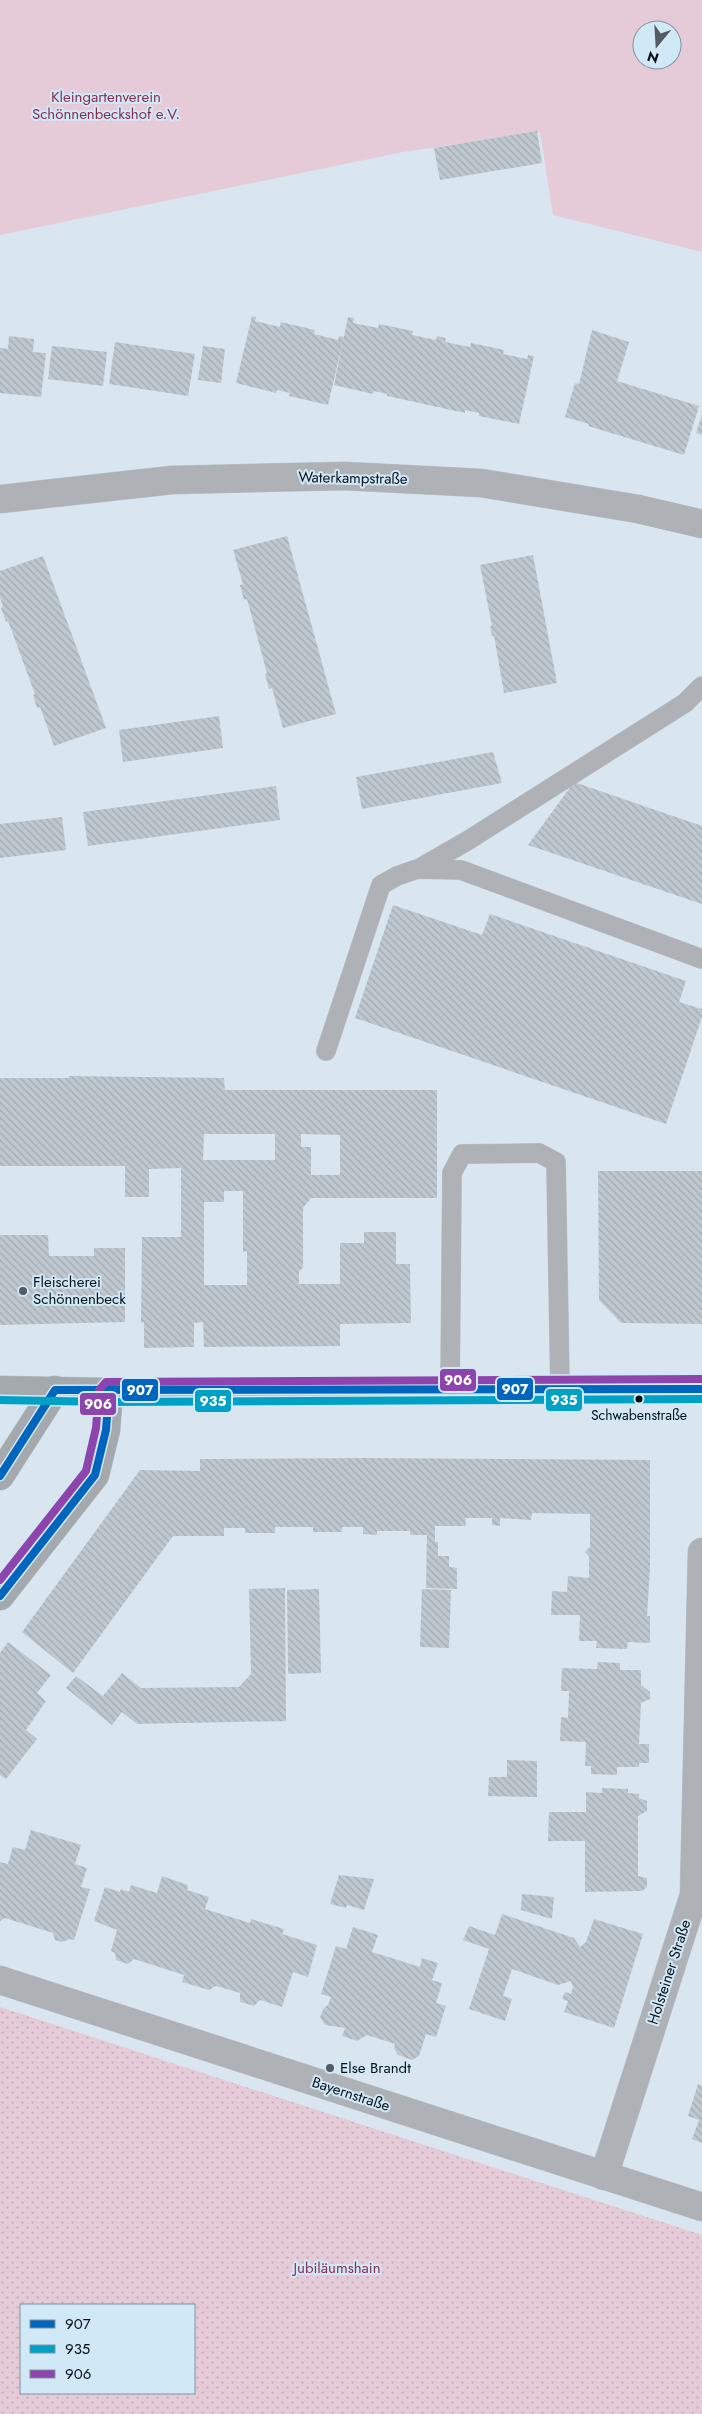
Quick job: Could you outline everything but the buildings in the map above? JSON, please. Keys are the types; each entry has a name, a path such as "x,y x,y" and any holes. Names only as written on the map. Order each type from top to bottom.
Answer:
{"main road":[{"path":"0,1390 109,1392 560,1388 702,1389"},
{"path":"0,1476 55,1390"},
{"path":"0,1596 95,1475 106,1430 109,1392"}],"street":[{"name":"Waterkampstraße","path":"0,499 172,480 344,476 481,483 638,508 702,524"},
{"name":"Holsteiner Straße","path":"604,2176 698,1895 702,1552"},
{"name":"Bayernstraße","path":"0,1980 702,2207"}],"lane":[{"path":"326,1051 381,885 397,876 417,870 467,841 685,703 702,686"},
{"path":"417,870 461,870 702,959"},
{"path":"450,1389 452,1174 462,1154 539,1153 556,1162 560,1388"}],"green space":[{"name":"Kleingartenverein Schönnenbeckshof e.V.","path":"0,0 702,0 702,252 553,215 540,132 403,152 0,235"},
{"name":"Jubiläumshain","path":"0,2007 702,2235 702,2414 0,2414"}],"transit line":[{"name":"906","path":"0,1580 86,1471 96,1428 99,1390 106,1382 702,1379"},
{"name":"907","path":"0,1476 55,1390 702,1389"},
{"name":"907","path":"0,1596 95,1475 106,1430 109,1392"},
{"name":"935","path":"0,1400 109,1402 702,1399"}],"place":[{"name":"Fleischerei Schönnenbeck","path":"23,1291"},
{"name":"Schwabenstraße","path":"639,1399"},
{"name":"Else Brandt","path":"330,2068"}]}
